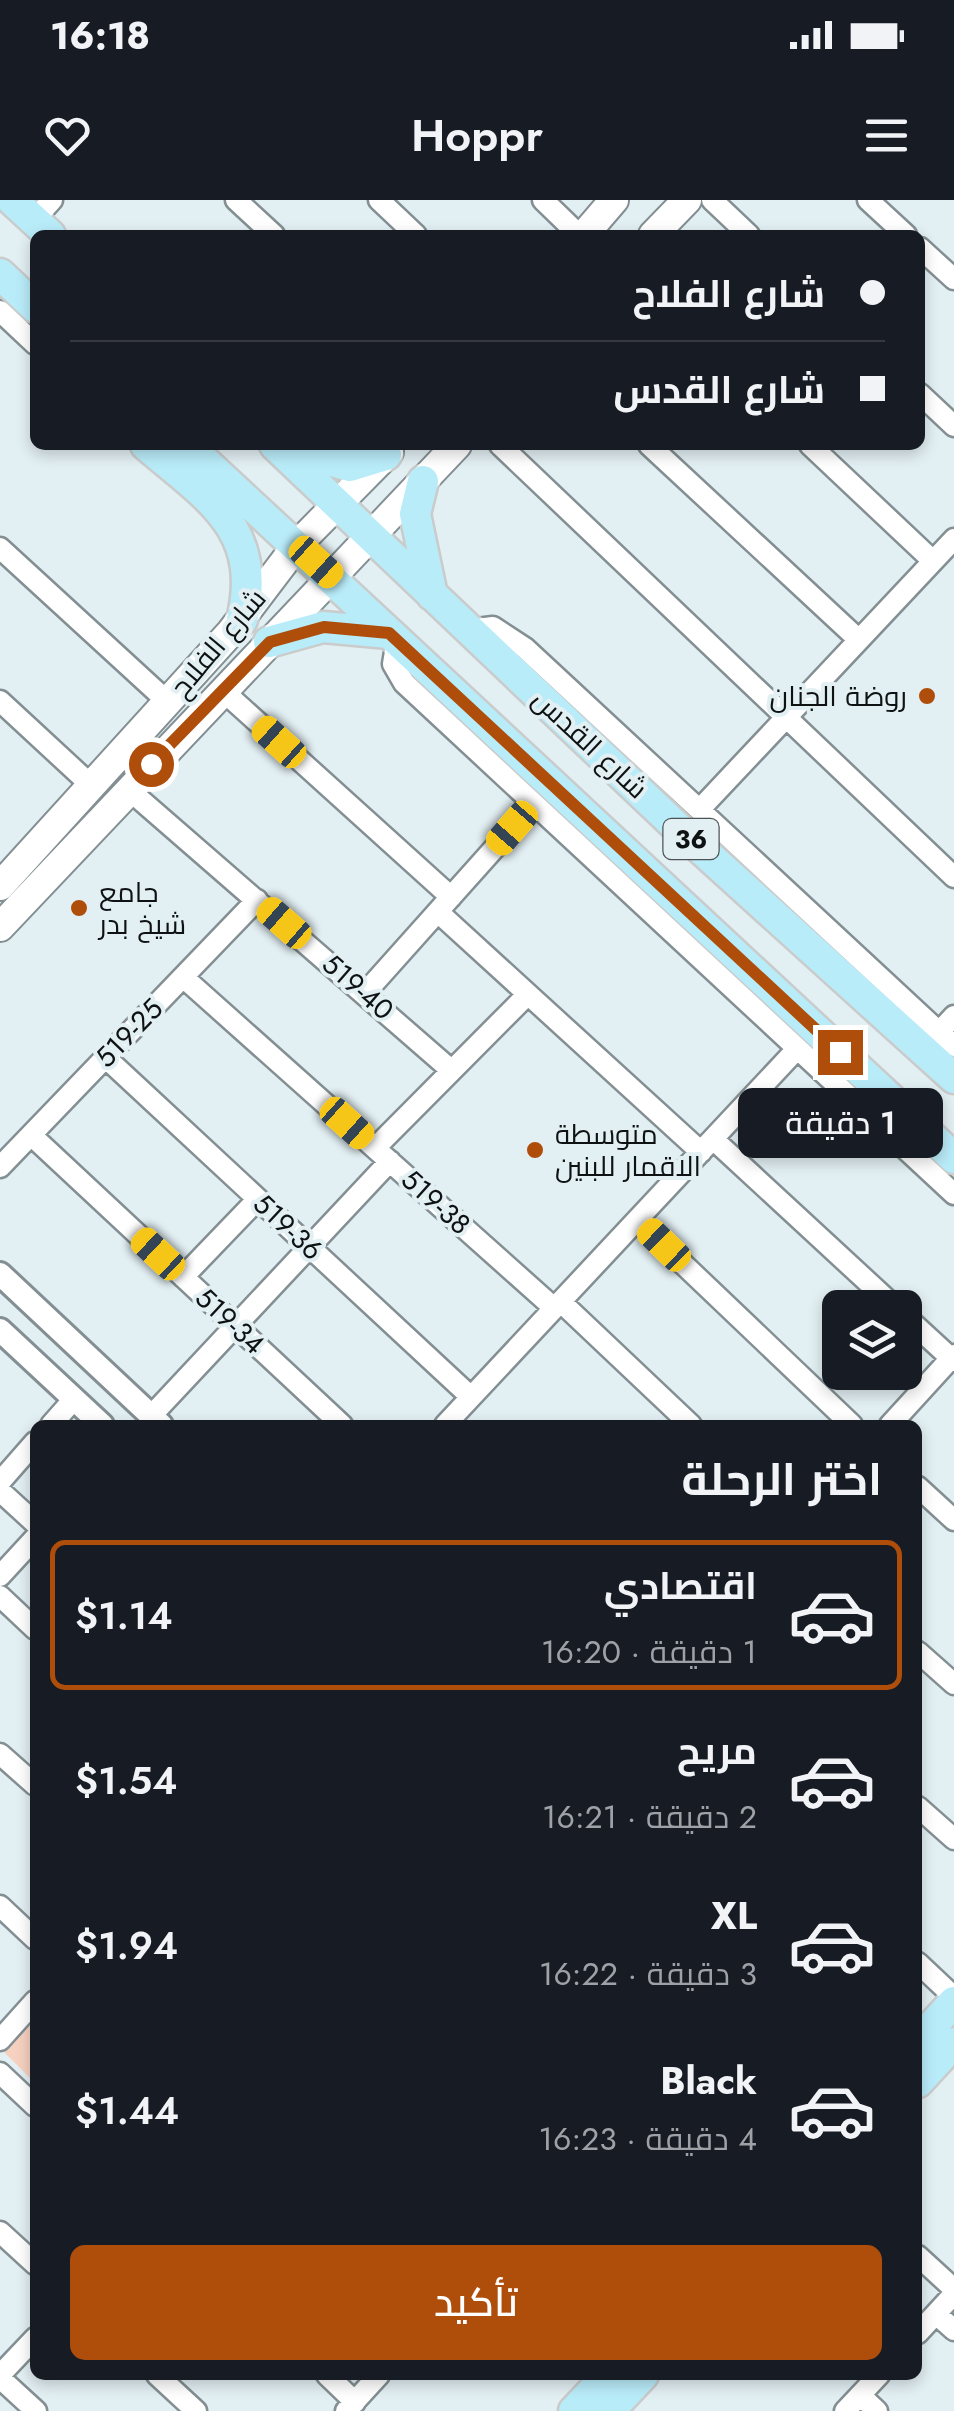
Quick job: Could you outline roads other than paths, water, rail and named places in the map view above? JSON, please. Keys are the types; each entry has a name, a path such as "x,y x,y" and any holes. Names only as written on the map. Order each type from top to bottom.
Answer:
{"main road":[{"path":"587,230 614,200"},
{"path":"658,230 687,200"},
{"path":"0,274 12,319"},
{"path":"152,450 226,515 241,538 249,575 242,620"},
{"name":"شارع القدس","path":"192,450 948,1140"},
{"name":"شارع القدس","path":"280,450 469,630 938,1043 954,1078"},
{"path":"293,450 350,466 390,450"},
{"name":"شارع الفلاح","path":"2,881 169,703 242,620 298,545 339,507 390,450"},
{"name":"شارع الفلاح","path":"0,927 451,450"},
{"path":"423,481 414,514 432,595"},
{"path":"270,642 324,627 393,636"},
{"path":"936,2061 954,1999"},
{"path":"574,2411 603,2380"},
{"path":"610,2411 638,2380"}],"street":[{"path":"236,200 269,230"},
{"path":"379,200 411,230"},
{"path":"543,200 576,230"},
{"path":"712,200 744,230"},
{"path":"868,200 901,230"},
{"path":"925,253 954,279"},
{"path":"12,319 30,339"},
{"path":"925,399 954,426"},
{"path":"505,450 954,877"},
{"path":"653,450 859,640"},
{"path":"701,808 859,640 945,556 816,450"},
{"path":"0,548 169,703"},
{"path":"469,630 492,626 514,640 701,808 938,1043 954,1016"},
{"path":"393,636 393,664 404,683 954,1194"},
{"path":"222,690 444,904 528,994 875,1290"},
{"path":"0,701 93,787"},
{"name":"519-40","path":"128,789 452,1070"},
{"path":"366,993 533,805"},
{"name":"519-25","path":"0,1166 257,900"},
{"name":"519-38","path":"183,977 686,1420"},
{"path":"0,1274 156,1420 235,1326 310,1246 452,1070 528,994"},
{"path":"450,1420 796,1050"},
{"name":"519-36","path":"106,1058 471,1397"},
{"name":"519-34","path":"31,1135 337,1420"},
{"path":"183,1277 258,1199"},
{"path":"637,1220 847,1420"},
{"path":"0,1330 97,1420"},
{"path":"895,1420 953,1358 922,1331"},
{"path":"55,1420 74,1399"},
{"path":"0,1482 30,1448"},
{"path":"0,1490 30,1518"},
{"path":"922,1490 954,1520"},
{"path":"0,1576 30,1543"},
{"path":"0,1596 30,1624"},
{"path":"922,1656 954,1684"},
{"path":"0,1754 30,1781"},
{"path":"922,1811 954,1839"},
{"path":"0,1906 30,1934"},
{"path":"922,1966 954,1999"},
{"path":"0,2040 30,2007"},
{"path":"0,2073 30,2101"},
{"path":"0,2232 30,2259"},
{"path":"922,2260 954,2292 922,2330"},
{"path":"936,2314 954,2330"},
{"path":"30,2343 0,2376 36,2411"},
{"path":"162,2380 196,2411"},
{"path":"330,2380 351,2406 375,2380"},
{"path":"873,2380 852,2403 877,2411"}],"place":[{"name":"روضة الجنان","path":"927,696"},
{"name":"جامع شيخ بدر","path":"79,908"},
{"name":"متوسطة الاقمار للبنين","path":"535,1150"}]}
